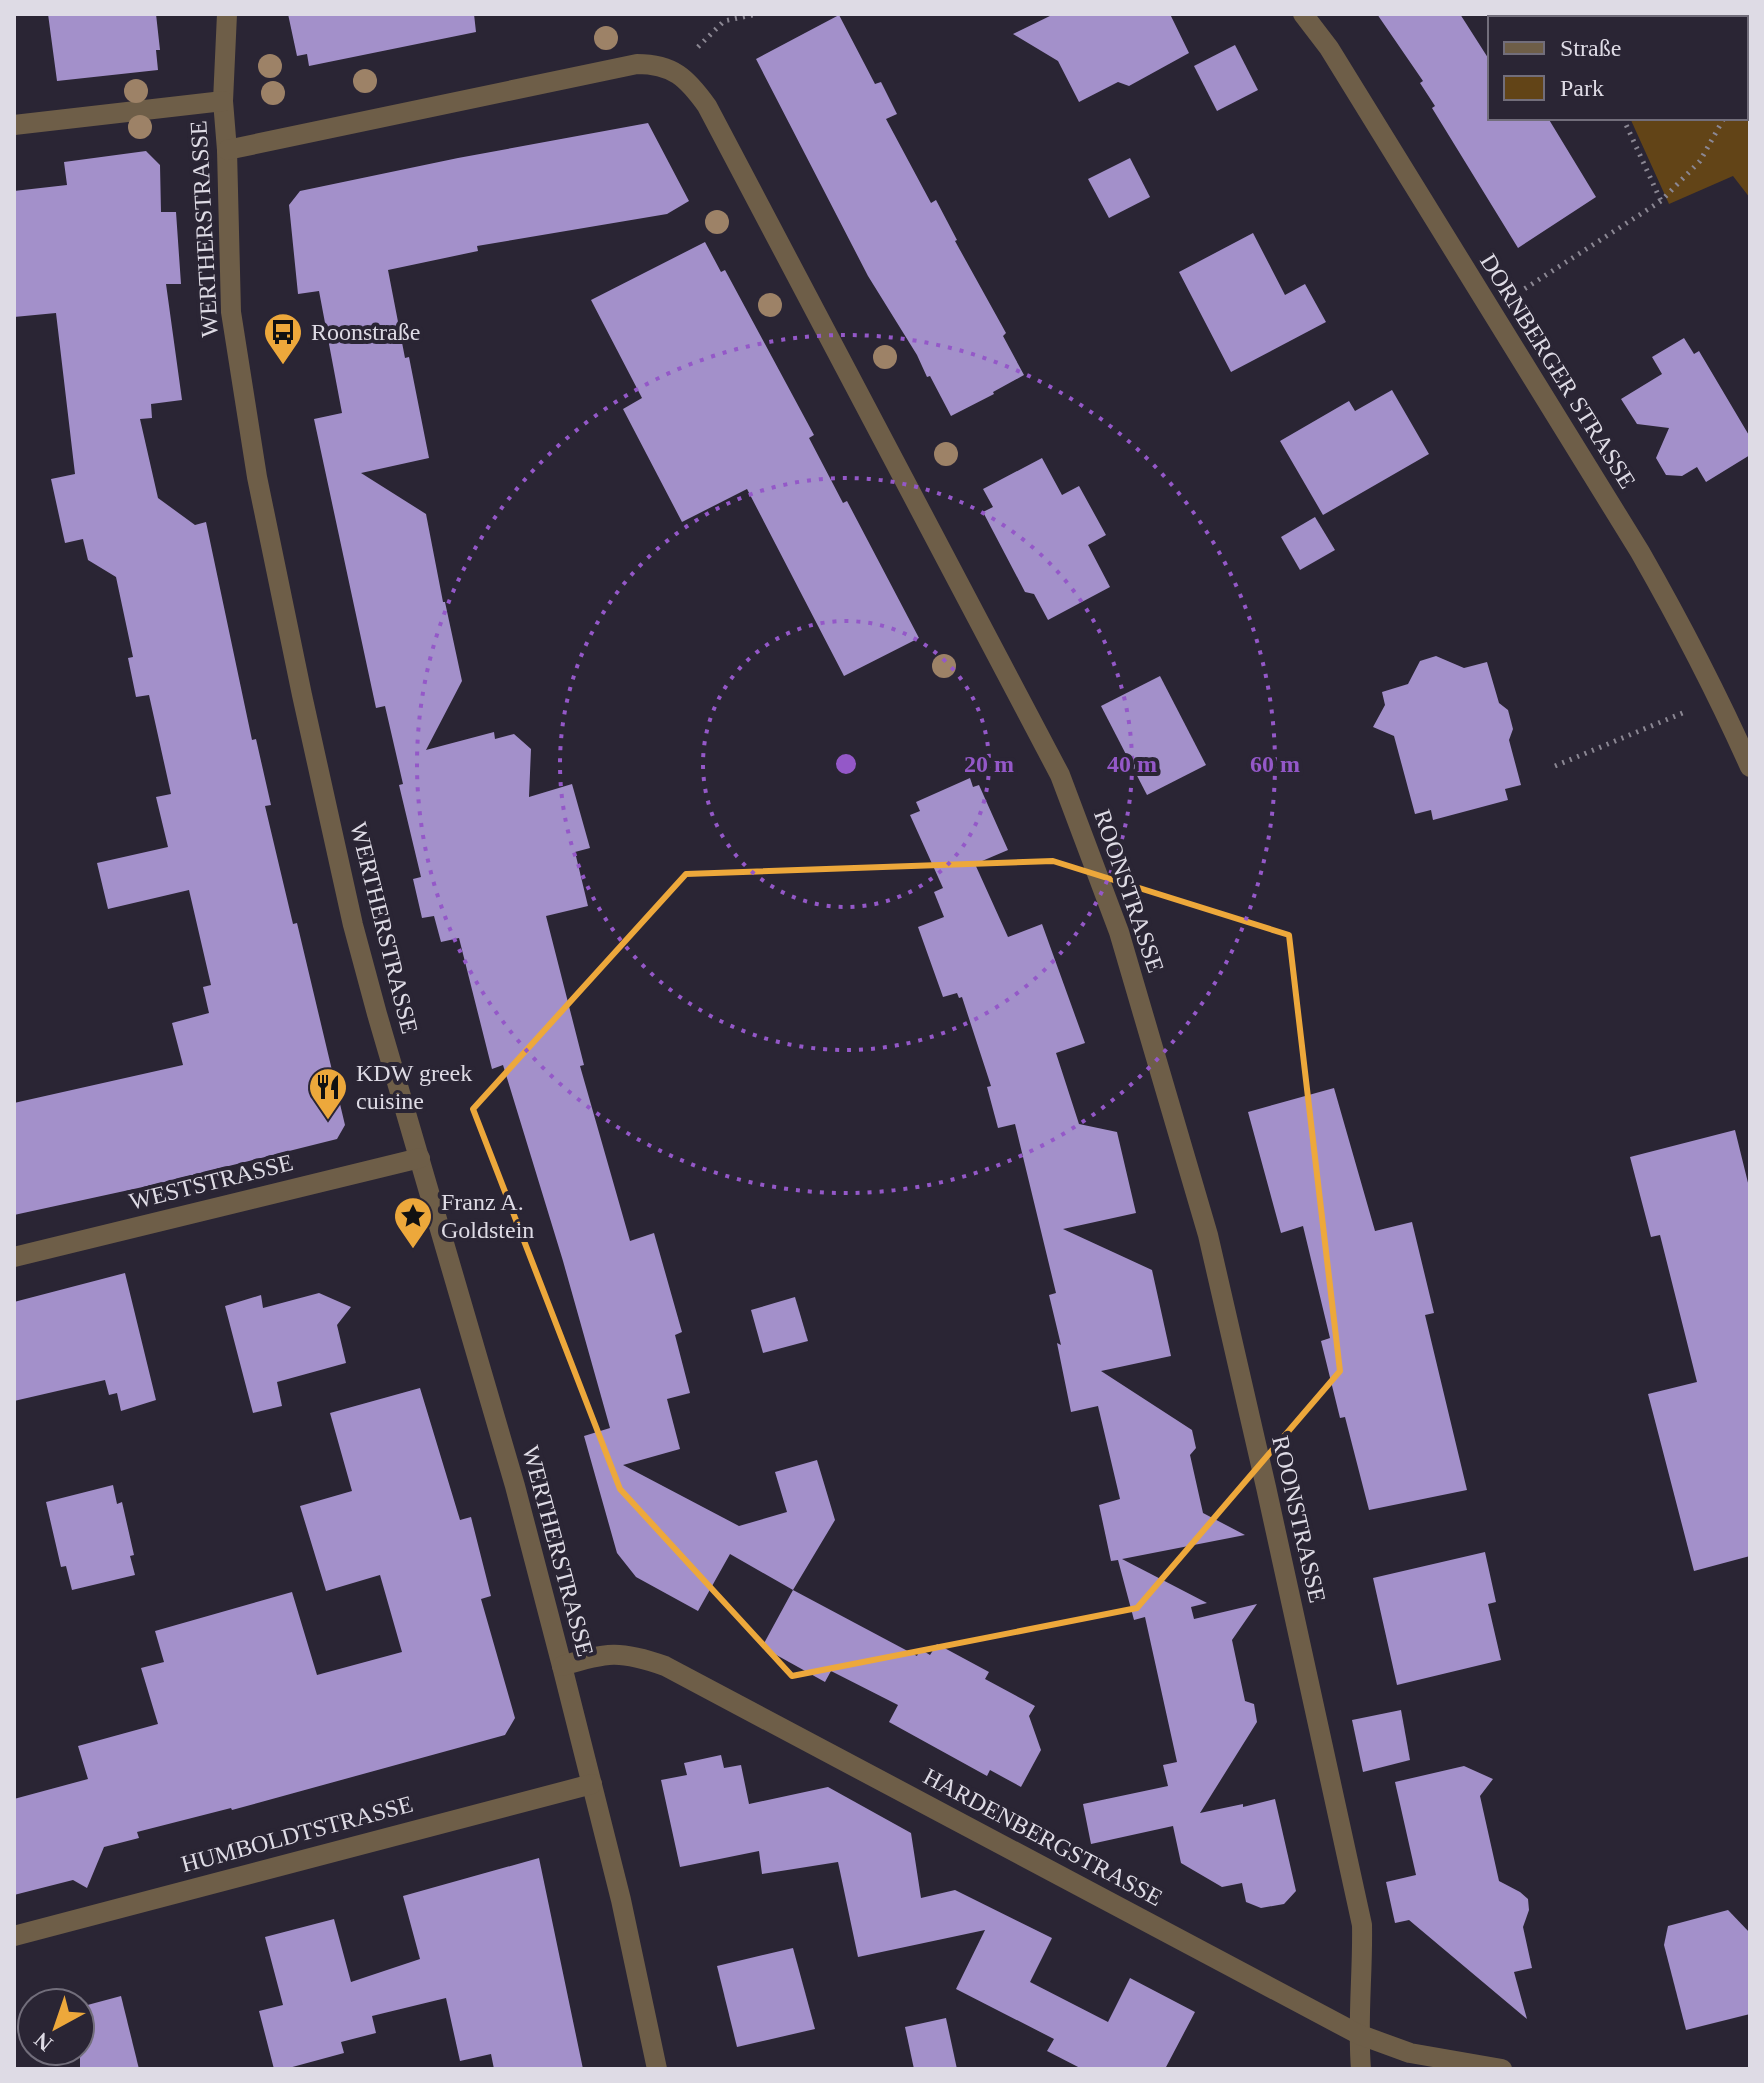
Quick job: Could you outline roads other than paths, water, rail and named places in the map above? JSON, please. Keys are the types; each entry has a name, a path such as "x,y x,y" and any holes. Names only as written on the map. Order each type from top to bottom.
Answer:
{"street":[{"name":"WERTHERSTRASSE","path":"227,14 223,101 231,312 257,477 302,695 353,925 511,1471 562,1666 621,1900 657,2069"},
{"name":"DORNBERGER STRASSE","path":"1303,14 1329,48 1640,552 1684,628 1750,767"},
{"name":"ROONSTRASSE","path":"227,150 637,64 653,64 675,71 694,88 707,106 1060,775 1119,932 1208,1235 1362,1925 1358,2034 1361,2069"},
{"path":"14,125 223,101"},
{"name":"WESTSTRASSE","path":"14,1257 420,1158"},
{"name":"HARDENBERGSTRASSE","path":"562,1666 594,1656 614,1654 640,1657 665,1666 1358,2034 1410,2053 1502,2069"},
{"name":"HUMBOLDTSTRASSE","path":"14,1936 592,1784"}],"place":[{"name":"Roonstraße","path":"283,366"},
{"name":"KDW greek cuisine","path":"328,1121"},
{"name":"Franz A. Goldstein","path":"413,1250"}]}
